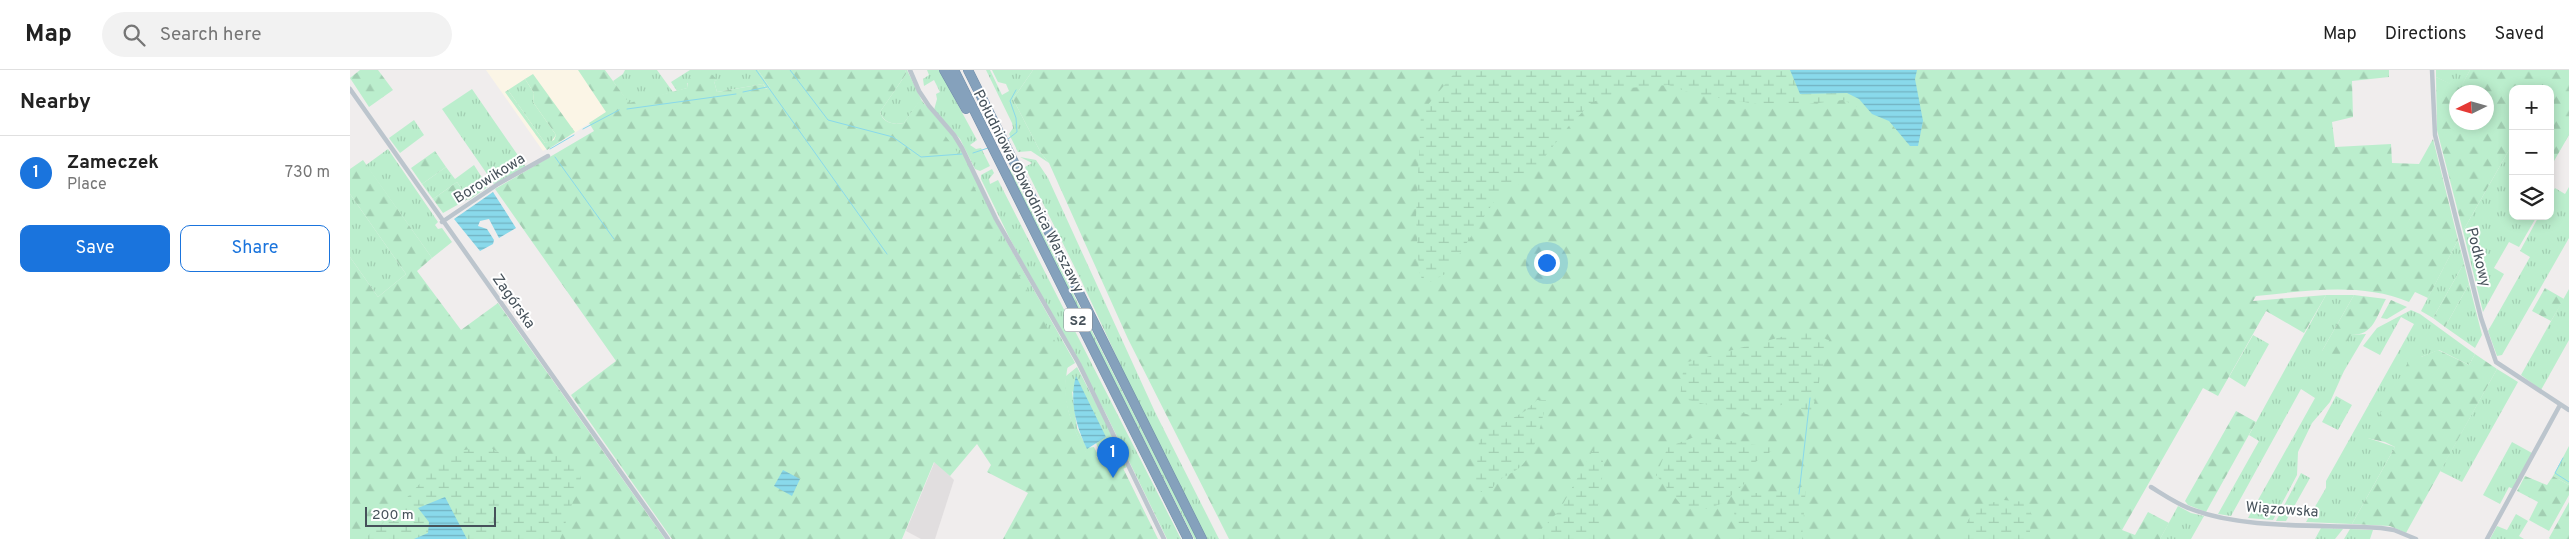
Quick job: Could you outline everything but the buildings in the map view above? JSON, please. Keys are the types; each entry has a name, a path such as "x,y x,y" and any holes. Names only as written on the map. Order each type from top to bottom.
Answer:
{"highway":[{"path":"944,70 987,140"},
{"name":"Południowa Obwodnica Warszawy","path":"954,70 987,140 1188,539"},
{"name":"Południowa Obwodnica Warszawy","path":"969,70 1013,163 1202,539"}],"street":[{"path":"910,70 919,91 929,106 962,148 996,219 1079,364 1164,539"},
{"name":"Podkowy","path":"2432,70 2434,135 2481,318 2493,355 2496,362 2569,410"},
{"name":"Zagórska","path":"350,89 442,222 668,539"},
{"name":"Borowikowa","path":"442,222 498,184 548,156"},
{"path":"2487,539 2560,405"},
{"name":"Wiązowska","path":"2151,487 2189,509 2216,516 2274,523 2381,528 2394,530 2416,539"}],"shaded area":[{"path":"486,70 605,70 629,104 606,112 543,151"},
{"path":"935,461 954,480 935,539 921,539 906,531"}],"green space":[{"path":"360,70 378,70 393,90 369,107 350,78"},
{"path":"578,70 605,70 629,103 687,88 688,80 700,72 707,71 718,80 714,81 717,92 763,84 766,89 770,88 758,70 905,70 906,74 880,112 881,116 889,122 896,124 904,123 919,101 956,150 1002,244 1068,365 1066,400 1075,431 1086,452 1093,453 1102,463 1117,456 1158,539 1003,539 1028,493 987,472 991,465 977,444 950,476 934,462 902,539 672,539 571,395 616,361 495,189 594,131 589,123 606,112"},
{"path":"625,70 657,70 673,92 629,104 613,81 623,74"},
{"path":"690,70 758,70 770,88 767,89 763,84 717,92 714,81 717,80 687,83 687,88 677,91 671,82"},
{"path":"905,70 907,70 922,101 957,141 1000,230 1075,363 1067,368 931,119 919,102 904,123 896,124 889,122 882,116 880,112 906,74"},
{"path":"927,70 939,70 977,140 970,145 976,149 981,148 990,166 980,171 975,169 960,139 934,110 937,99 936,94 940,92 934,80 924,86 923,79 929,75"},
{"path":"986,70 990,70 1002,95 1009,91 1006,84 998,82 992,70 1033,70 1013,99 1041,153 1049,163 1031,151 1018,152 1009,134 1013,128 1012,123"},
{"path":"1033,70 2389,70 2389,77 2352,81 2353,117 2332,122 2335,147 2391,144 2392,163 2419,164 2433,139 2458,240 2428,298 2415,292 2409,302 2391,296 2353,290 2314,290 2256,296 2253,301 2326,295 2304,333 2266,311 2218,396 2203,388 2122,530 2135,535 2148,512 2169,523 2160,539 1229,539 1128,339 1049,163 1041,153 1013,99"},
{"path":"1457,70 1917,70 1915,79 1923,121 1918,146 1910,146 1889,121 1843,100 1800,105 1763,105 1694,94 1668,85 1628,88 1591,103 1568,127 1529,177 1495,200 1447,273 1424,285 1419,271 1416,217 1421,113"},
{"path":"2436,70 2470,70 2462,85 2452,85 2436,77"},
{"path":"2470,70 2569,70 2569,135 2554,161 2554,85 2509,85 2509,150 2463,231 2437,130 2436,77 2453,85 2449,85 2449,130 2494,130 2494,85 2462,85"},
{"path":"533,74 575,132 547,150 505,92 508,90 545,143 554,140 556,135 533,102 534,93 525,79"},
{"path":"525,79 534,93 533,102 556,135 551,142 545,143 508,90"},
{"path":"472,89 526,167 494,184 442,109"},
{"path":"414,120 424,135 400,153 389,138"},
{"path":"388,149 438,222 435,225 438,229 442,228 452,242 432,258 366,165"},
{"path":"2509,150 2509,220 2535,220 2519,247 2509,242 2494,268 2504,274 2483,312 2463,231"},
{"path":"435,151 446,167 422,184 411,168"},
{"path":"1020,157 1036,160 1048,178 1155,412 1219,539 1207,539 1131,388 1082,282 1025,167 1032,163"},
{"path":"363,160 432,258 417,271 461,330 498,303 665,539 350,539 350,257 378,297 406,274 350,194 350,169"},
{"path":"474,165 488,187 469,200 457,182 433,199 422,184 446,167 455,179"},
{"path":"992,169 994,173 989,179 990,184 998,180 1181,539 1167,539 1106,414 1010,239 981,179 981,175"},
{"path":"1010,169 1197,539 1194,539 1008,170"},
{"path":"457,182 468,199 443,213 433,199"},
{"path":"2569,187 2569,238 2502,355 2497,356 2488,331 2530,257 2520,251 2537,220 2554,220 2555,188 2565,194"},
{"path":"350,194 406,274 378,297 350,257"},
{"path":"2458,240 2464,263 2433,318 2421,311"},
{"path":"2464,263 2469,284 2445,327 2433,318"},
{"path":"2469,284 2482,335 2475,348 2445,327"},
{"path":"2545,288 2564,299 2551,321 2532,311"},
{"path":"2569,289 2569,340 2541,390 2521,375"},
{"path":"2326,295 2354,295 2322,351 2351,335 2366,334 2344,371 2330,402 2312,423 2298,452 2297,475 2273,520 2248,518 2315,398 2301,389 2231,516 2218,514 2259,441 2249,435"},
{"path":"2354,295 2386,299 2370,328 2365,332 2351,335 2337,359 2322,351"},
{"path":"2391,300 2407,307 2387,319 2381,318"},
{"path":"2411,310 2420,314 2475,354 2469,365 2439,350 2421,357 2368,438 2395,447 2352,524 2306,522 2326,488 2326,481 2414,324 2401,317 2380,355 2363,346 2377,328"},
{"path":"1803,331 1829,340 1812,412 1784,404 1750,415 1680,398 1684,363"},
{"path":"2253,335 2269,344 2245,387 2229,377"},
{"path":"2438,350 2469,365 2475,354 2497,369 2406,533 2390,526 2352,524 2395,447 2385,442 2367,438 2412,355 2421,357"},
{"path":"1077,367 1117,444 1117,449 1111,450 1107,443 1098,448 1096,443 1106,437 1072,391 1077,428 1087,448 1094,447 1101,461 1121,453 1127,467 1123,469 1117,456 1101,463 1098,457 1086,453 1077,435 1067,406 1065,386 1066,376"},
{"path":"2497,369 2518,382 2462,482 2440,471"},
{"path":"2336,396 2352,405 2338,430 2322,422"},
{"path":"1537,400 1546,400 1543,417 1530,455 1519,468 1501,479 1492,489 1481,492 1475,488 1479,441 1486,434 1525,411"},
{"path":"2236,411 2256,422 2206,512 2188,505 2185,501"},
{"path":"1697,436 1776,448 1751,465 1744,484 1723,503 1707,509 1683,507 1656,475 1668,447"},
{"path":"2512,442 2532,453 2513,489 2509,487 2500,504 2483,495"},
{"path":"1597,443 1604,465 1598,506 1600,529 1596,539 1532,539 1559,511"},
{"path":"2569,446 2569,485 2553,476"},
{"path":"489,447 511,459 548,454 572,454 581,478 560,539 364,539 380,526 428,475 456,451"},
{"path":"2301,473 2310,478 2286,521 2276,521"},
{"path":"2525,476 2547,485 2553,476 2569,485 2569,495 2549,531 2529,520 2538,502 2517,491"},
{"path":"1806,486 1802,539 1739,539 1733,507 1749,493 1774,493"},
{"path":"2003,500 2025,502 2032,515 2029,539 1960,539 1967,522 1975,512 1986,505"},
{"path":"2569,502 2569,539 2550,539 2549,538"},
{"path":"2178,506 2191,513 2204,516 2191,539 2160,539"},
{"path":"2516,514 2528,521 2519,536 2524,539 2490,539 2497,526 2507,530"},
{"path":"2321,528 2343,529 2335,539 2315,539"},
{"path":"2350,529 2373,530 2370,539 2344,539"}],"water":[{"path":"1790,70 1917,70 1915,79 1923,121 1918,146 1910,146 1889,121 1872,114 1859,99 1847,93 1800,94"},
{"path":"493,192 516,228 499,238 489,219 480,221 478,226 487,229 494,240 493,244 480,251 454,219"},
{"path":"1076,376 1106,437 1087,449 1075,413 1073,395"},
{"path":"783,470 800,479 792,496 774,486"},
{"path":"445,497 467,539 414,539 428,533 429,522 418,508"}],"waterway":[{"path":"756,70 887,254"},
{"path":"790,70 828,120 893,137 921,157 962,154"},
{"path":"743,92 767,87"},
{"path":"1008,139 1017,132 1016,118 1010,101 1016,90"},
{"path":"627,109 736,94"},
{"path":"583,129 619,110"},
{"path":"550,149 574,135"},
{"path":"973,153 988,148"},
{"path":"555,157 614,239"},
{"path":"1799,494 1810,398"},
{"path":"2563,458 2555,473 2569,482"}],"place":[{"name":"Zameczek","path":"1113,478"}]}
